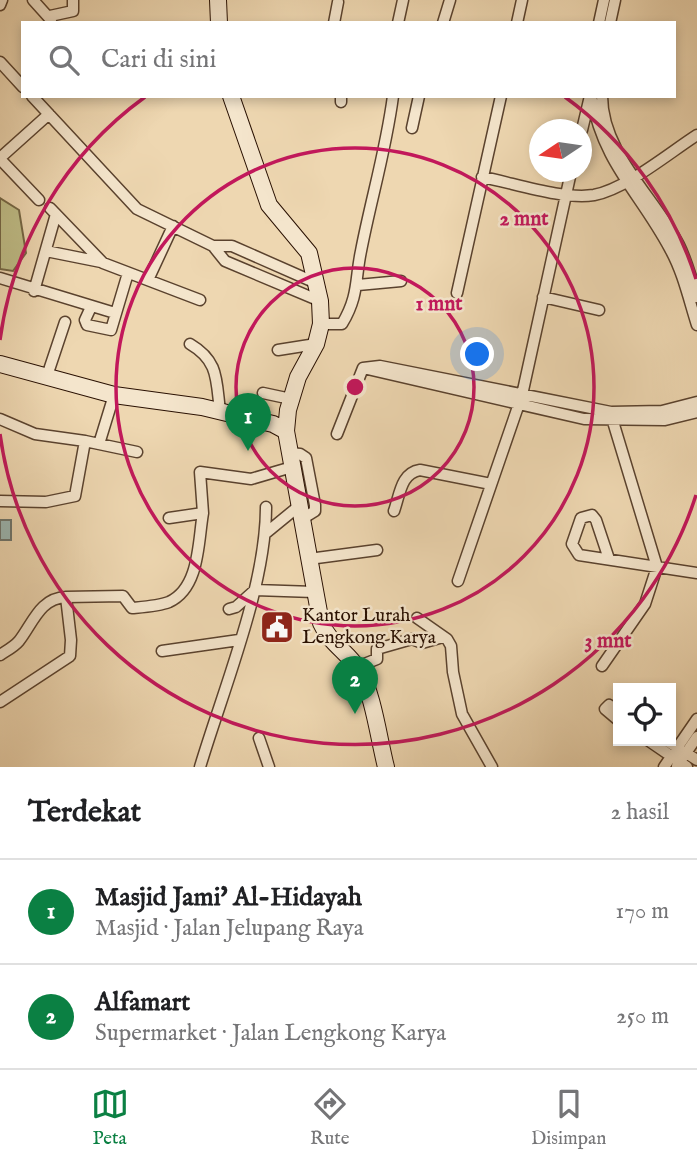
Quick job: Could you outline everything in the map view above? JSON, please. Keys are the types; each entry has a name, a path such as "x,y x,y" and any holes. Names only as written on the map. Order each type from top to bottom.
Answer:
{"street":[{"path":"33,0 51,19 73,5"},
{"path":"218,0 219,21"},
{"path":"398,21 403,0"},
{"path":"444,21 450,0"},
{"path":"517,21 522,0"},
{"path":"599,21 604,0"},
{"path":"610,21 615,0"},
{"path":"334,21 338,2"},
{"path":"0,62 21,84"},
{"path":"34,98 137,209 213,246 225,261 320,301"},
{"path":"232,98 269,205 309,253 316,283 321,324 316,344 298,377 286,431 314,592 327,637 357,667 362,676 386,767"},
{"path":"321,324 342,324 358,285 360,253 383,160 393,98"},
{"path":"412,128 419,98"},
{"path":"457,293 501,98"},
{"path":"585,119 590,98"},
{"path":"591,98 599,130 611,159 630,178 679,245 697,297"},
{"path":"602,98 608,126 630,178 670,248 697,325"},
{"path":"39,200 0,158 47,113"},
{"path":"482,177 565,194 597,195 630,178 697,135"},
{"path":"458,581 520,400 568,182"},
{"path":"34,291 46,251 53,211 103,263"},
{"path":"148,280 173,226"},
{"path":"213,246 232,246 316,283"},
{"path":"46,251 103,263 200,300"},
{"path":"247,270 253,256"},
{"path":"91,307 86,324 109,331 113,328 128,273"},
{"path":"0,278 34,291 115,313"},
{"path":"358,285 401,281"},
{"path":"543,297 599,310"},
{"path":"47,376 65,322"},
{"path":"191,344 205,353 214,367 220,411"},
{"path":"278,350 316,344"},
{"path":"0,364 114,395 220,411 273,424 286,431"},
{"path":"337,434 363,368 380,366 520,400 611,417 664,420 697,412"},
{"path":"262,393 291,399"},
{"path":"99,444 114,395"},
{"path":"611,417 662,411 697,402"},
{"path":"601,666 645,604 657,567 654,550 611,417"},
{"path":"0,419 34,434 137,452"},
{"path":"0,501 46,502 51,498 75,496 85,441"},
{"path":"0,655 17,643 27,625 50,600 66,597 123,596 131,608 171,600 192,577 203,513 200,472 251,479 291,460"},
{"path":"394,510 405,476 411,472 420,470 491,484"},
{"path":"200,767 255,590 266,533 266,508"},
{"path":"266,533 301,512"},
{"path":"169,518 203,513"},
{"path":"309,559 377,550"},
{"path":"609,559 697,573"},
{"path":"229,609 236,607 255,590 314,592"},
{"path":"0,702 70,656 66,597"},
{"path":"416,618 451,646 453,671 463,714 492,767"},
{"path":"357,667 377,659 377,649 412,639 422,643 443,637"},
{"path":"162,651 239,640"},
{"path":"613,708 609,705 605,709 613,716"},
{"path":"678,756 697,719"},
{"path":"664,767 697,737"},
{"path":"259,738 269,767"},
{"path":"659,746 678,756 697,760"}],"shaded area":[{"path":"0,198 19,210 26,253 13,271 0,269"}],"water":[{"path":"0,520 11,520 11,540 0,540"}],"place":[{"name":"Masjid Jami' Al-Hidayah","path":"248,451"},
{"name":"Kantor Lurah Lengkong Karya","path":"277,627"},
{"name":"Alfamart","path":"355,714"}]}
